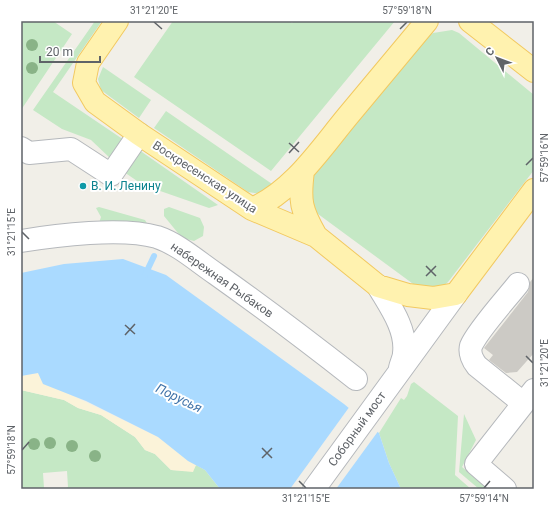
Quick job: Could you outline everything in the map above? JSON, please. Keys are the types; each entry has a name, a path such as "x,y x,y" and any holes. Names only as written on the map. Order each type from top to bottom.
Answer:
{"main road":[{"name":"Воскресенская улица","path":"117,21 88,63 84,83 95,102 139,134 252,209 316,236 378,286 408,295 433,298 456,294"},
{"path":"252,209 266,203 279,194 303,171 427,21"},
{"path":"470,21 534,71"},
{"path":"303,171 300,194 302,206 305,216 316,236"},
{"path":"456,294 534,190"}],"street":[{"path":"21,148 29,153 71,149 111,175 139,134"},
{"name":"набережная Рыбаков","path":"21,241 85,234 134,234 157,238 176,246 265,308 356,379"},
{"path":"505,489 476,464 529,397 476,366 472,358 471,347 478,335 518,284"},
{"path":"378,286 394,312 402,335 404,352 395,376"},
{"name":"Соборный мост","path":"314,489 456,294"}],"green space":[{"path":"21,21 53,21 72,34 21,110"},
{"path":"95,21 102,21 53,92 124,140 111,159 91,140 62,129 33,110"},
{"path":"173,21 289,21 292,23 294,21 395,21 271,171 134,77"},
{"path":"452,30 459,33 534,95 534,170 448,282 441,288 420,289 318,214 307,199 308,180 426,38 433,33"},
{"path":"103,67 151,100 139,118 101,90 98,79"},
{"path":"166,111 275,186 261,194 248,192 154,128"},
{"path":"139,150 218,205 209,208 143,185 124,172"},
{"path":"99,207 145,220 148,225 99,223 101,217 96,208"},
{"path":"169,207 200,218 204,227 203,236 194,241 182,238 164,216 164,209"},
{"path":"414,382 458,416 455,475 471,489 401,489 389,463 379,433 401,398 404,400 407,396 411,384"},
{"path":"21,390 64,400 78,408 101,415 135,437 145,450 155,454 171,470 192,471 196,465 205,470 220,489 64,489 68,487 67,471 43,473 44,488 55,489 21,489"},
{"path":"464,414 476,440 462,467 488,489 479,489 459,472"}],"sand":[{"path":"38,373 69,394 158,437 196,465 193,472 171,470 155,454 145,450 135,437 101,415 78,408 64,400 21,390 21,376"}],"water":[{"name":"Порусья","path":"123,259 166,275 344,404 379,433 389,463 401,489 220,489 205,470 188,461 158,437 86,401 43,384 38,373 21,376 21,273 64,264"}],"pier":[{"path":"350,406 379,430 336,489 290,489"}],"building":[{"path":"534,277 534,353 517,372 506,373 489,360 493,355 484,348 528,292 530,282"}],"waterway":[{"path":"145,275 154,256"}],"place":[{"name":"В. И. Ленину","path":"83,186"}]}
